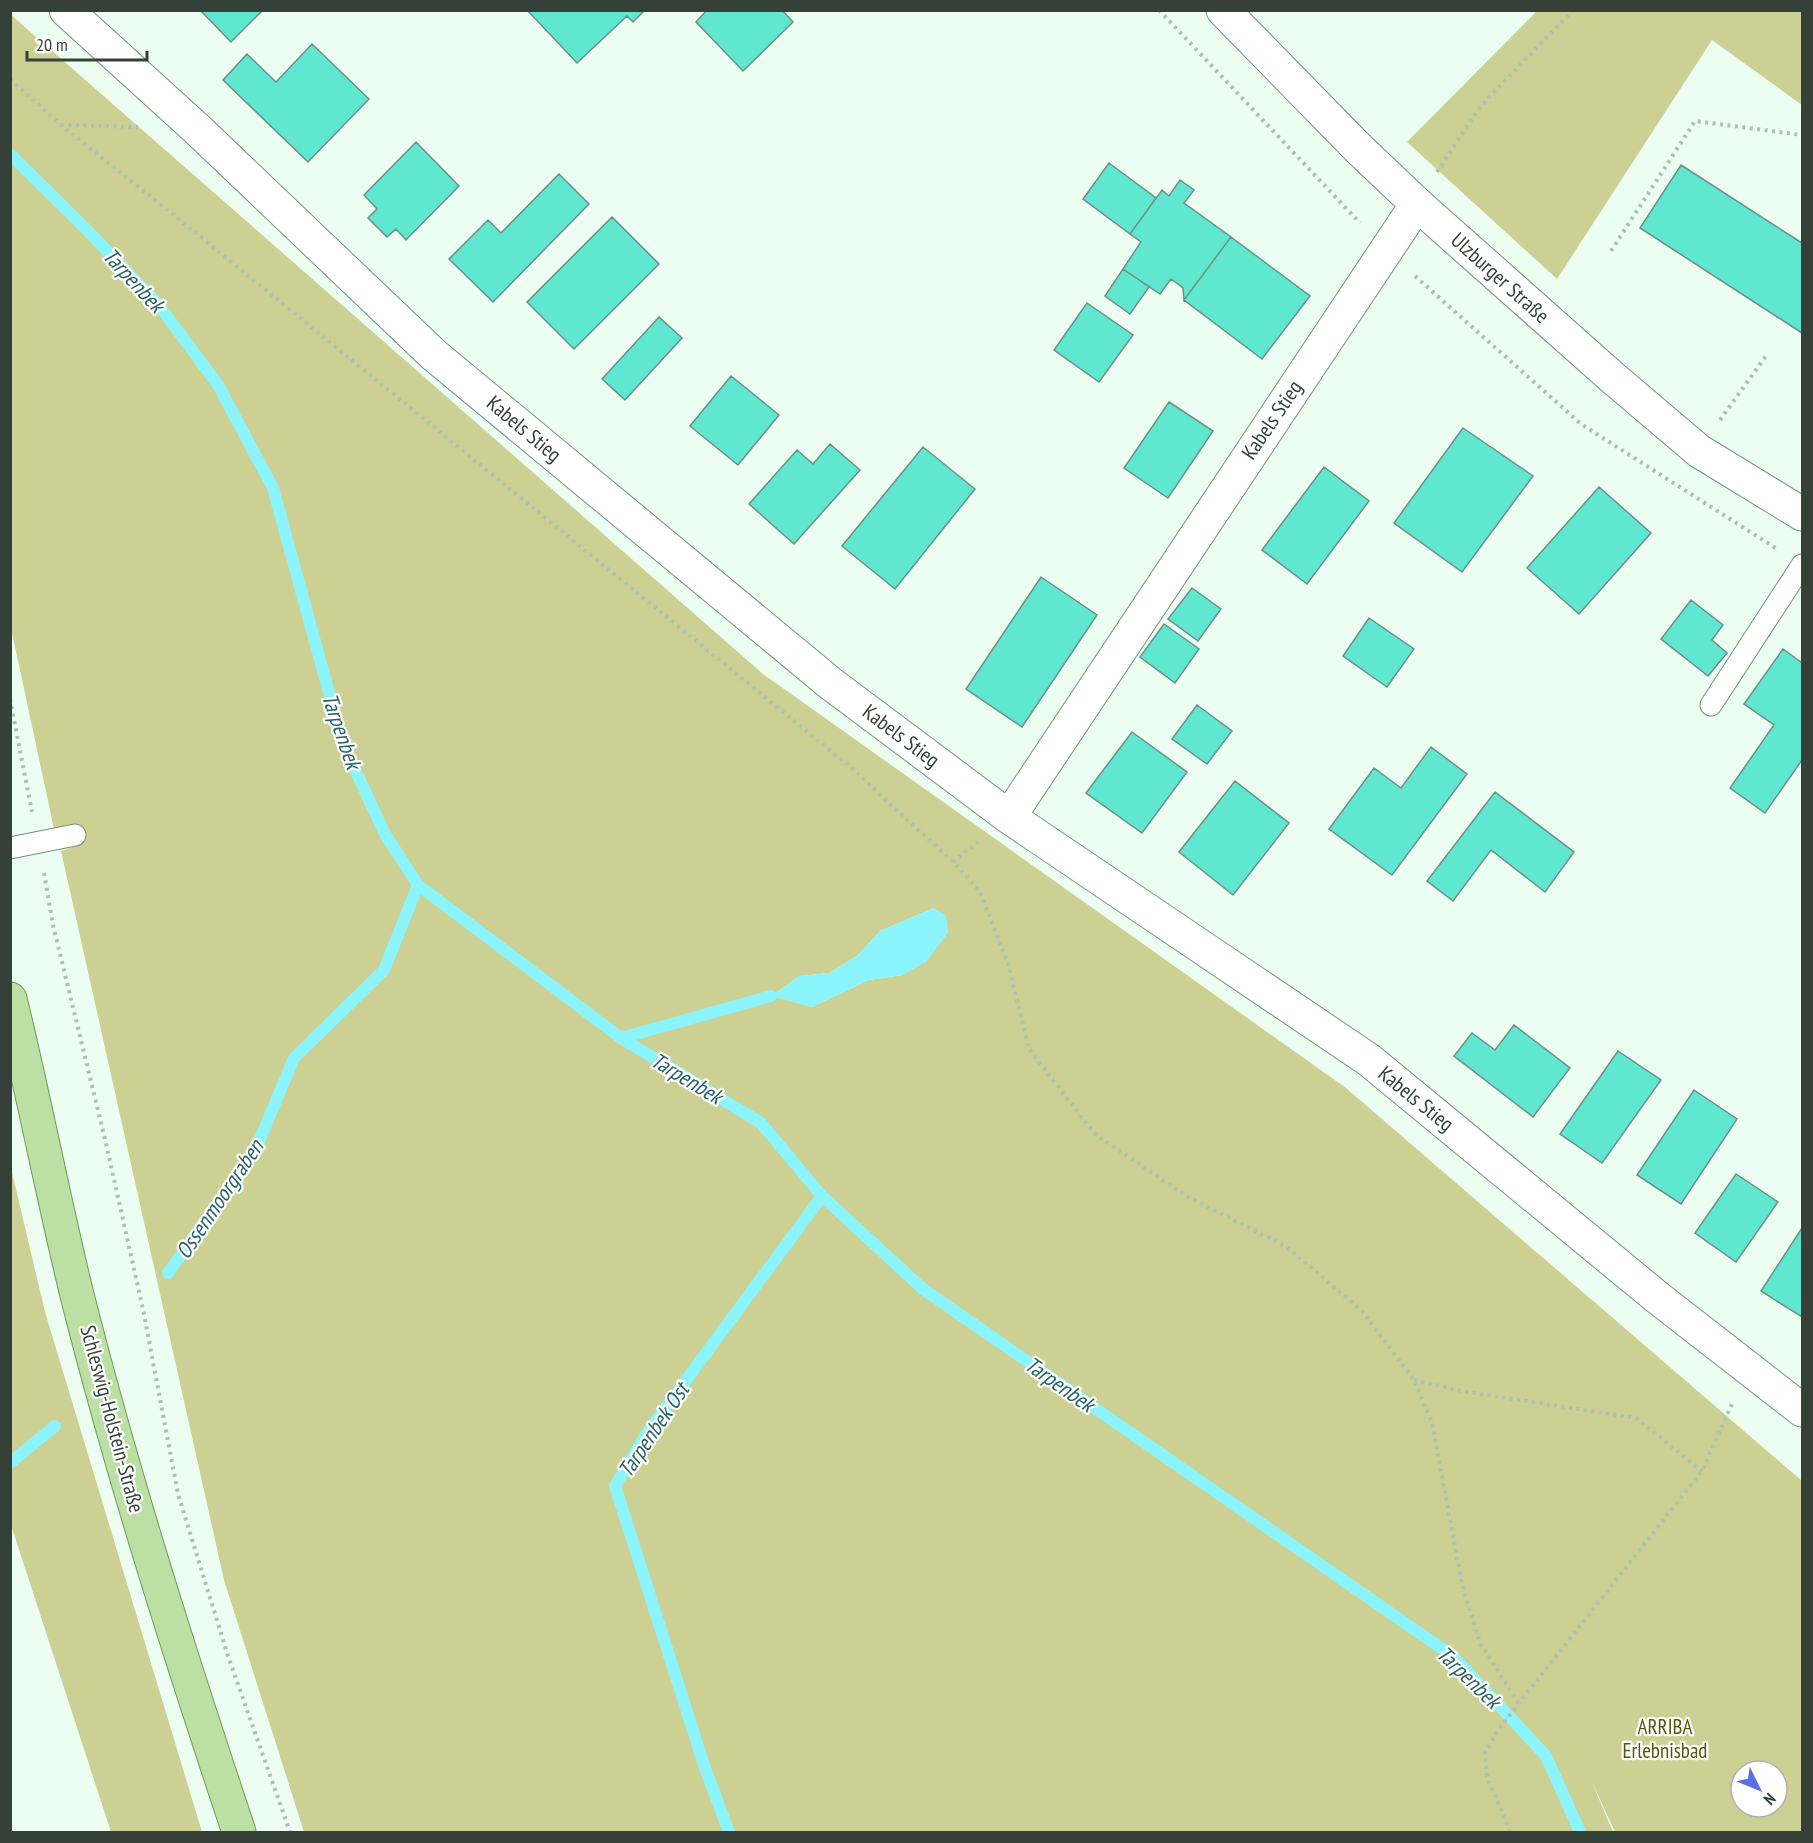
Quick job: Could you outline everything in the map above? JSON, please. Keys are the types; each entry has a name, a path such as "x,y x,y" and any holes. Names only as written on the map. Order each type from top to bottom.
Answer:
{"main road":[{"name":"Schleswig-Holstein-Straße","path":"10,999 77,1294 120,1452 163,1602 239,1833"}],"street":[{"name":"Kabels Stieg","path":"66,10 197,129 434,355 830,683 1009,817 1369,1060 1658,1298 1803,1410"},
{"name":"Ulzburger Straße","path":"1223,10 1358,148 1417,204 1613,378 1699,451 1803,514"},
{"name":"Kabels Stieg","path":"1009,817 1417,204"}],"lane":[{"path":"1711,705 1802,565"},
{"path":"10,848 75,836"}],"path":[{"path":"1159,10 1386,250 1581,424 1802,565"},
{"path":"1436,174 1479,108 1573,10"},
{"path":"10,79 61,125 846,764 953,862 979,890 1008,963 1029,1049 1095,1134 1188,1197 1287,1247 1362,1311 1414,1380 1432,1422 1462,1584 1480,1643 1520,1705"},
{"path":"1611,251 1695,121 1803,135"},
{"path":"61,125 140,127"},
{"path":"1699,451 1768,353"},
{"path":"10,699 53,925 105,1139 144,1314 178,1494 228,1656 290,1833"},
{"path":"1510,1833 1487,1777 1485,1753 1498,1730 1520,1705 1702,1471 1748,1368"},
{"path":"1414,1380 1461,1391 1636,1418 1702,1471"}],"green space":[{"path":"1538,10 1802,11 1802,105 1712,40 1557,279 1407,142"},
{"name":"ARRIBA Erlebnisbad","path":"10,14 763,674 1346,1088 1802,1481 1802,1832 1615,1832 1591,1780 1613,1832 304,1832 224,1580 61,851 81,844 75,825 54,829 11,628","holes":["934,908 903,975 869,980 812,1007 772,996 799,976 829,973 857,956 880,931"]},
{"path":"11,1168 45,1312 202,1832 111,1832 11,1525"}],"water":[{"path":"934,908 946,916 948,933 926,962 903,975 869,980 812,1007 771,996 799,976 829,973 857,956 880,931"}],"building":[{"path":"200,10 263,10 231,42"},
{"path":"527,10 645,10 633,22 627,16 577,63"},
{"path":"707,10 782,10 793,22 743,71 696,22"},
{"path":"312,44 369,99 308,162 223,80 247,54 276,82"},
{"path":"416,142 459,186 406,240 396,229 387,237 368,218 377,209 364,195"},
{"path":"1109,163 1156,198 1130,234 1083,199"},
{"path":"1681,165 1802,243 1802,333 1640,228"},
{"path":"559,174 589,204 493,302 449,259 488,220 501,233"},
{"path":"1180,180 1194,190 1184,203 1231,237 1184,300 1183,288 1171,279 1160,294 1123,269 1141,242 1130,234 1162,190 1169,196"},
{"path":"612,217 659,264 574,349 527,302"},
{"path":"1231,237 1310,296 1262,359 1184,300"},
{"path":"1123,269 1149,287 1130,314 1105,296"},
{"path":"1087,303 1133,335 1099,382 1054,350"},
{"path":"659,317 682,338 625,400 602,379"},
{"path":"731,376 779,415 738,465 690,426"},
{"path":"1169,402 1213,431 1168,498 1124,468"},
{"path":"1463,428 1533,476 1462,572 1394,523"},
{"path":"830,444 860,470 794,544 749,504 797,450 813,464"},
{"path":"923,447 975,489 895,589 842,546"},
{"path":"1324,467 1369,501 1307,584 1262,550"},
{"path":"1599,487 1651,533 1579,614 1527,568"},
{"path":"1041,577 1097,615 1022,727 966,689"},
{"path":"1192,588 1221,609 1198,641 1168,619"},
{"path":"1691,600 1723,625 1712,640 1727,653 1708,676 1661,639"},
{"path":"1369,618 1414,649 1387,687 1343,656"},
{"path":"1164,624 1199,649 1175,683 1140,657"},
{"path":"1783,649 1802,663 1802,760 1765,813 1730,788 1774,725 1744,704"},
{"path":"1197,705 1232,731 1207,764 1172,739"},
{"path":"1132,732 1187,772 1142,833 1086,793"},
{"path":"1431,747 1467,774 1392,875 1329,829 1374,768 1401,788"},
{"path":"1235,781 1289,823 1233,895 1179,852"},
{"path":"1495,792 1574,852 1545,892 1491,850 1453,901 1427,881"},
{"path":"1514,1025 1570,1068 1533,1117 1454,1056 1472,1033 1495,1050"},
{"path":"1618,1051 1661,1080 1602,1163 1560,1134"},
{"path":"1694,1090 1737,1119 1681,1204 1637,1175"},
{"path":"1736,1174 1778,1202 1736,1262 1695,1233"},
{"path":"1802,1228 1802,1317 1761,1291"}],"waterway":[{"name":"Tarpenbek","path":"10,154 158,304 218,385 273,488 343,744 385,834 418,885 621,1038 761,1123 822,1196 923,1289 1454,1657 1546,1756 1580,1832"},
{"name":"Ossenmoorgraben","path":"168,1273 255,1151 294,1058 384,970 418,885"},
{"path":"621,1038 771,996"},
{"name":"Tarpenbek Ost","path":"729,1832 705,1768 615,1486 647,1433 822,1196"},
{"name":"Ossenmoorgraben","path":"10,1463 55,1426"}]}
